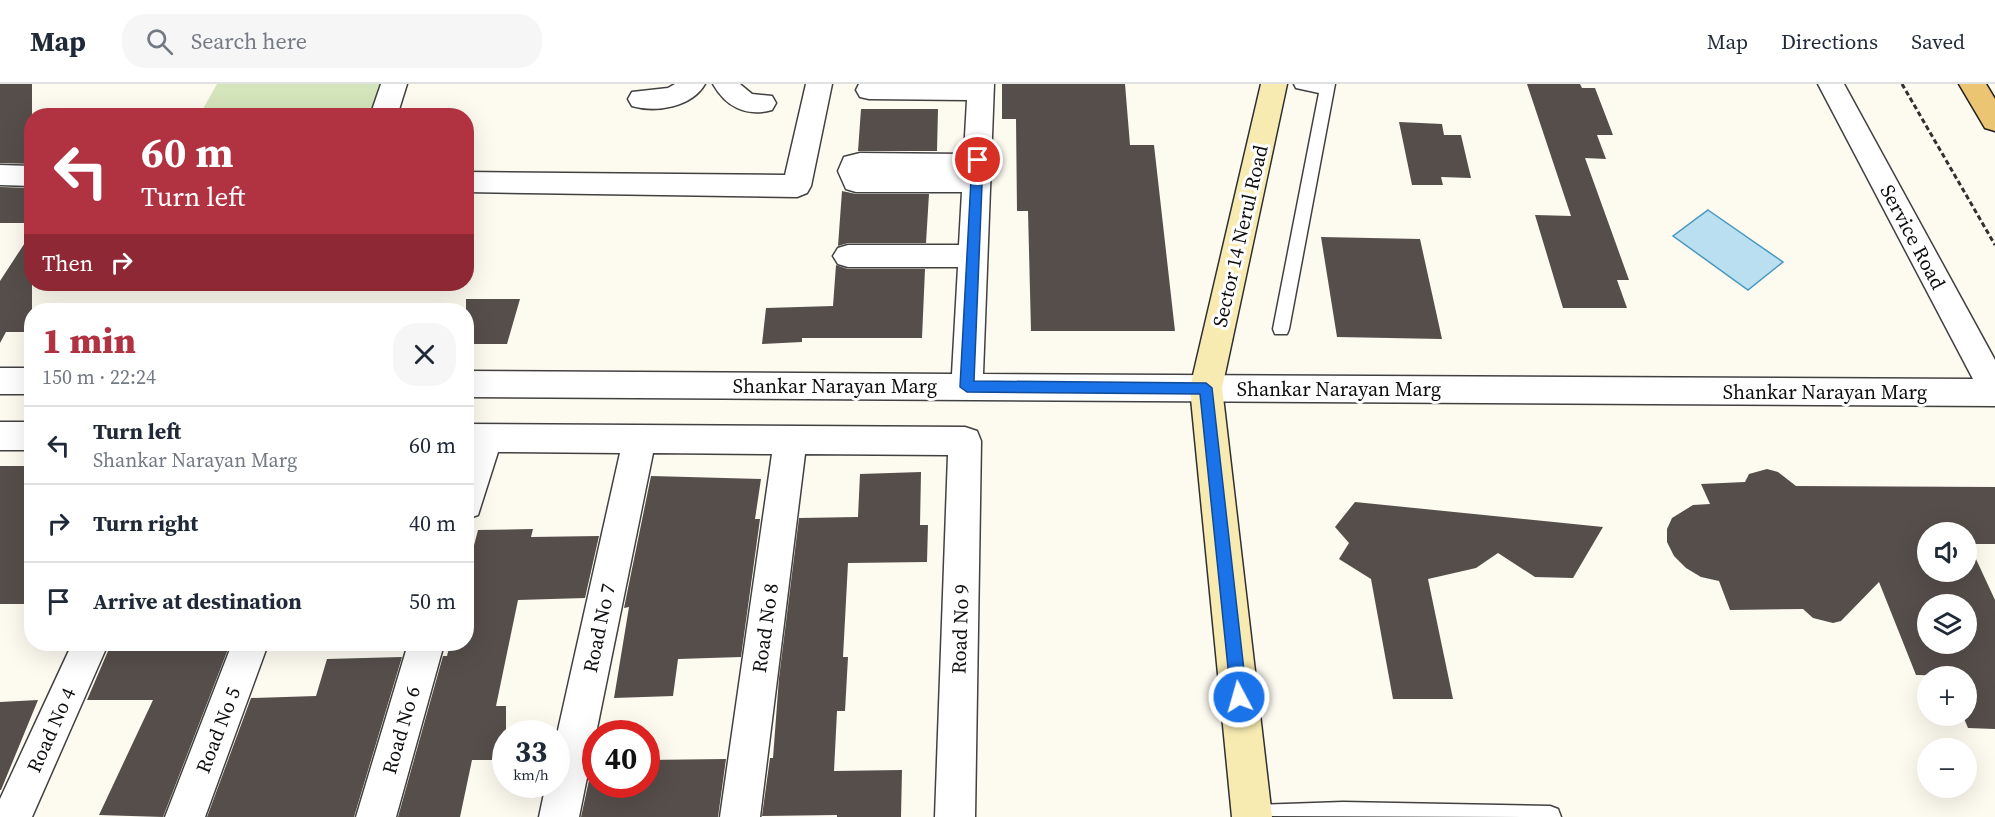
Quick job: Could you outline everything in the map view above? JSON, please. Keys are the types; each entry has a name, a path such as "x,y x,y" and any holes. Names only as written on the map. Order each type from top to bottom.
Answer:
{"main road":[{"path":"1972,84 1995,121"}],"street":[{"path":"386,108 394,84"},
{"path":"641,99 658,99 678,93 692,84"},
{"path":"726,84 734,96 742,101 763,103"},
{"path":"474,182 797,186 819,84"},
{"name":"Sector 14 Nerul Road","path":"1252,816 1206,388 1274,84"},
{"name":"Service Road","path":"1831,84 1995,391"},
{"path":"869,90 972,88"},
{"path":"952,352 959,173 972,88"},
{"path":"967,387 972,88"},
{"path":"0,175 24,176"},
{"path":"848,256 956,256"},
{"path":"0,381 24,381"},
{"name":"Shankar Narayan Marg","path":"474,384 1995,391"},
{"path":"476,438 790,440"},
{"name":"Road No 7","path":"559,817 639,439"},
{"name":"Road No 9","path":"790,440 965,441 955,817"},
{"name":"Road No 8","path":"740,817 790,440"},
{"name":"Road No 4","path":"12,817 87,651"},
{"name":"Road No 5","path":"185,817 247,651"},
{"name":"Road No 6","path":"376,817 424,651"}],"lane":[{"path":"1281,329 1328,87 1300,84"},
{"path":"1252,816 1343,813 1550,817"}],"path":[{"path":"1902,84 1995,245"}],"green space":[{"path":"217,84 382,84 372,108 204,108"}],"water":[{"path":"1708,210 1783,262 1748,290 1673,236"}],"building":[{"path":"0,84 32,84 32,108 24,108 24,164 0,163"},
{"path":"1002,84 1125,84 1130,145 1154,145 1175,331 1031,331 1028,211 1017,211 1016,119 1002,119"},
{"path":"1527,84 1580,84 1582,88 1595,88 1613,135 1597,135 1606,159 1585,158 1629,280 1617,280 1627,308 1563,308 1535,215 1571,216"},
{"path":"861,109 938,109 937,151 858,151"},
{"path":"1399,122 1442,124 1444,135 1461,135 1471,178 1441,177 1443,185 1412,185"},
{"path":"0,187 24,188 24,223 0,223"},
{"path":"842,191 856,194 929,194 926,243 848,243 838,246"},
{"path":"1321,237 1420,239 1442,339 1337,337"},
{"path":"24,244 24,291 32,291 32,303 24,303 24,332 6,332 0,343 0,281"},
{"path":"836,265 848,269 925,269 922,338 802,338 802,342 762,344 766,308 833,306"},
{"path":"466,299 520,299 507,344 474,344 474,303 466,303"},
{"path":"0,466 24,466 24,604 0,604"},
{"path":"1767,469 1778,472 1796,486 1995,487 1995,544 1977,544 1977,522 1917,522 1917,582 1977,582 1977,561 1995,600 1995,729 1968,728 1967,726 1977,726 1977,666 1917,666 1916,675 1879,582 1841,621 1833,623 1813,618 1803,609 1730,610 1719,581 1701,577 1686,568 1674,556 1667,542 1667,529 1672,518 1693,505 1710,504 1701,484 1745,482 1749,474"},
{"path":"921,472 920,525 928,525 927,562 848,563 843,657 848,657 845,711 837,711 834,771 902,770 901,817 762,816 770,758 773,758 779,678 799,518 858,517 860,474"},
{"path":"651,476 761,479 755,519 760,519 741,657 678,659 673,696 614,698 629,607 624,608"},
{"path":"1355,502 1603,527 1573,578 1535,577 1498,553 1476,568 1428,579 1453,699 1393,699 1371,579 1339,559 1349,543 1335,527"},
{"path":"533,529 531,537 599,536 585,598 518,600 496,706 506,706 506,720 492,720 492,760 472,760 460,817 398,817 443,656 447,656 448,651 474,651 474,545 478,530"},
{"path":"108,651 227,651 163,817 99,815 153,700 87,700"},
{"path":"402,657 354,817 207,817 251,698 316,696 327,659"},
{"path":"38,700 1,790 0,790 0,702"},
{"path":"726,759 718,817 581,817 585,798 660,798 660,760"}],"route":[{"path":"978,160 967,387 1206,388 1239,697"}]}
